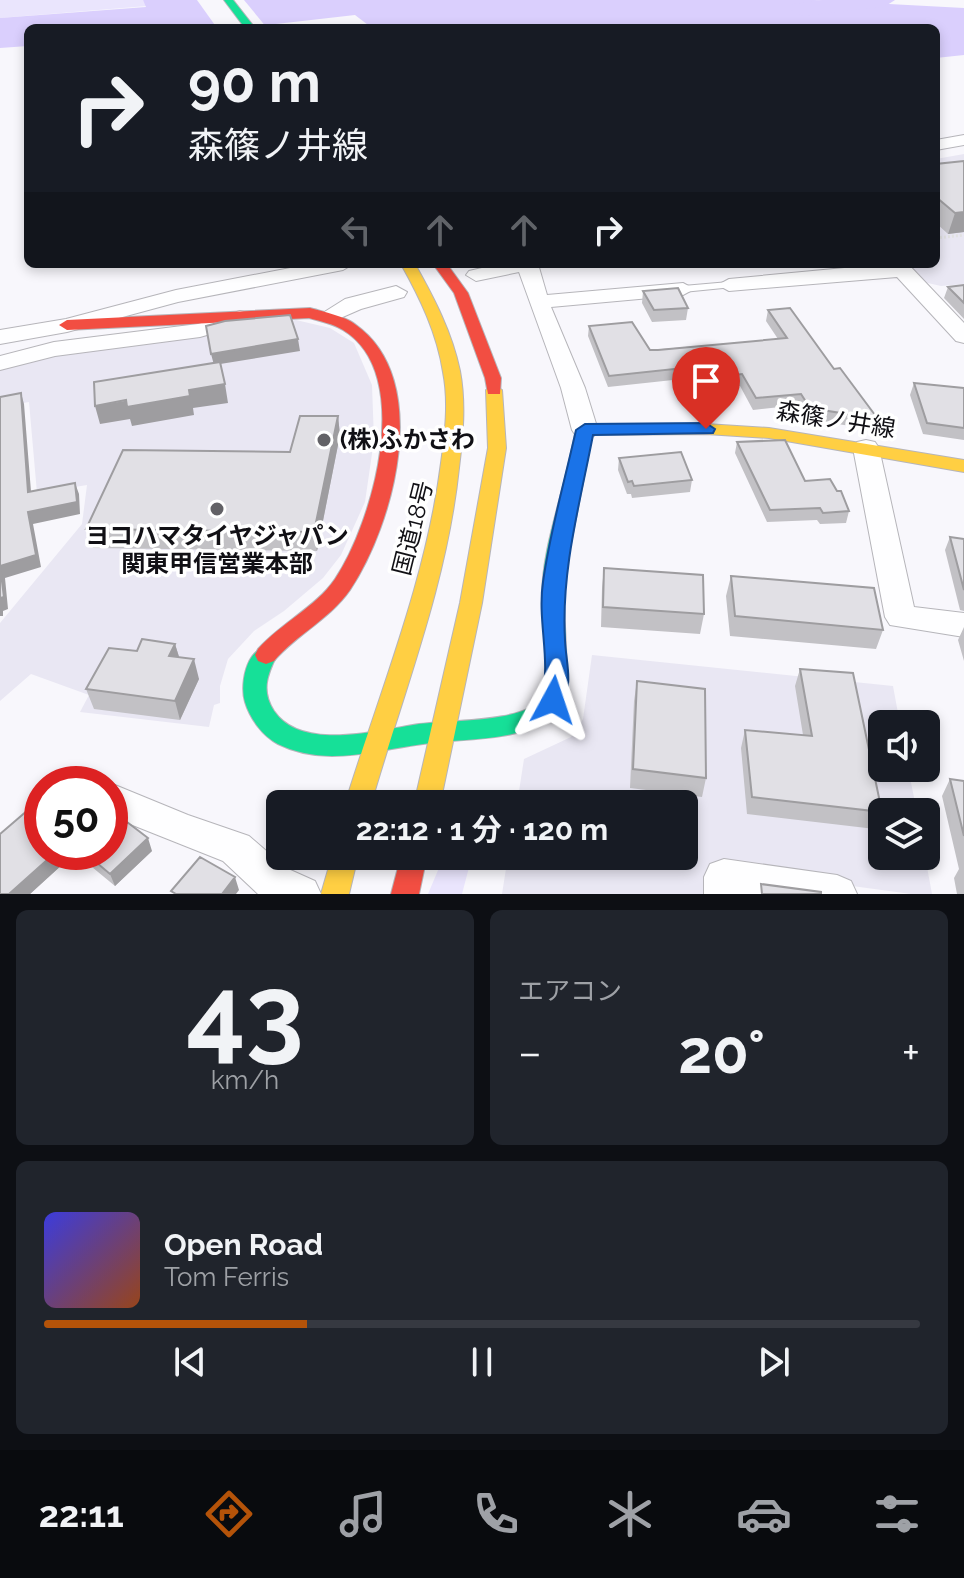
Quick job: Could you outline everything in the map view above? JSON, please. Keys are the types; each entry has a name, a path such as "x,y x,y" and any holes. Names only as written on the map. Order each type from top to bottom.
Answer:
{"main road":[{"path":"210,0 227,24"},
{"path":"228,0 247,24"},
{"name":"国道18号","path":"362,790 432,563 452,467 454,390 432,304 410,268"},
{"path":"430,790 471,603 497,448 493,378 461,293 443,268"},
{"path":"67,325 249,315 329,316 351,325 367,337 377,352 385,375 391,430 385,485 356,562 339,589 270,649 255,672 254,691 260,711 275,729 301,741 336,746 511,725 536,716 553,700 559,678 554,642 553,584 585,430"},
{"name":"森篠ノ井線","path":"585,430 706,429 769,433 964,466"},
{"path":"335,894 341,870"},
{"path":"405,894 411,870"}],"street":[{"path":"940,144 964,140"},
{"path":"0,337 67,325 176,296 322,268"},
{"path":"476,275 509,268"},
{"path":"529,268 538,302 575,392 585,430"},
{"path":"729,285 890,268"},
{"path":"900,268 964,336"},
{"path":"538,302 683,289"},
{"path":"921,291 945,289"},
{"path":"329,316 353,304 396,292"},
{"path":"0,363 54,349 200,330 249,315"},
{"path":"866,448 901,617 964,625"},
{"path":"128,807 182,830 236,848 272,881 301,894"},
{"path":"724,894 724,877 837,894"}],"lane":[{"path":"683,289 729,285"}],"path":[{"path":"940,238 964,235"}],"shaded area":[{"path":"0,0 143,0 147,6 0,18"},
{"path":"143,0 814,0 964,8 964,55 940,58 940,24 367,24 355,15 277,24 24,24 24,46 0,48 0,18 146,7"},
{"path":"964,154 964,284 941,286 919,281 907,268 940,268 940,158"},
{"path":"296,320 330,328 354,343 372,385 374,440 365,502 341,555 323,578 284,611 254,631 228,659 220,686 220,703 214,705 209,727 80,712 89,695 31,674 0,701 0,623 82,524 87,485 37,493 29,402 0,407 0,368 52,354"},
{"path":"592,655 893,686 897,710 868,710 868,782 911,782 914,798 868,798 868,870 928,870 932,894 911,894 713,867 712,894 502,894 506,870 698,870 698,790 519,790 524,759 571,737 583,719"},
{"path":"438,870 468,870 462,894 428,894"}],"pier":[{"path":"197,0 244,0 264,24 214,24"}],"building":[{"path":"964,161 964,212 955,213 940,200 940,164"},
{"path":"964,285 964,303 948,287"},
{"path":"678,288 688,308 654,310 643,291"},
{"path":"790,308 834,369 840,368 878,419 810,408 801,394 756,398 742,374 709,378 707,374 678,376 674,369 609,376 589,326 632,322 650,350 658,350 787,338 768,310"},
{"path":"290,315 298,339 211,354 206,326 225,321"},
{"path":"220,362 225,384 189,390 190,396 127,407 126,400 95,406 94,382"},
{"path":"914,383 964,388 964,428 927,423"},
{"path":"21,393 28,492 75,483 77,502 28,512 36,555 0,566 0,397"},
{"name":"ヨコハマタイヤジャパン 関東甲信営業本部","path":"300,416 338,416 314,532 86,529 123,450 290,452"},
{"path":"785,440 805,481 830,479 837,491 841,491 849,511 823,513 820,508 770,510 737,442"},
{"path":"681,452 692,480 634,486 632,481 628,482 619,458"},
{"path":"950,537 964,539 964,590"},
{"path":"0,566 4,597 0,598"},
{"path":"604,568 703,575 704,614 603,607"},
{"path":"731,576 874,588 883,630 735,616"},
{"path":"142,639 175,644 169,656 194,659 175,701 86,689 109,648 137,651"},
{"path":"800,669 853,673 868,745 868,782 876,782 879,798 868,798 868,810 752,797 745,730 812,736"},
{"path":"637,681 705,689 706,778 633,769"},
{"path":"950,779 964,781 964,836"},
{"path":"24,813 24,870 36,870 9,894 0,894 0,834"},
{"path":"128,823 148,838 128,857"},
{"path":"200,857 235,877 222,894 176,894 171,891"},
{"path":"761,884 821,892 821,894 762,894"}],"waterway":[{"path":"801,9 884,0"}],"traffic: fast":[{"path":"228,0 247,24"},
{"path":"266,655 255,679 258,706 270,725 287,737 308,744 354,744 511,725 540,713 553,700 558,677 553,584 579,457"}],"traffic: slow":[{"path":"362,790 427,585 447,495 452,450 455,412 452,373 431,309 410,268"},
{"path":"430,790 471,603 497,448 494,390"},
{"path":"579,457 585,430 706,429 769,433 964,466"},
{"path":"335,894 341,870"}],"traffic: jam":[{"path":"443,268 461,293 493,378 494,390"},
{"path":"67,325 310,313 350,327 375,353 388,388 391,429 386,473 375,515 360,554 342,585 325,604 284,636 266,655"},
{"path":"405,894 411,870"}],"place":[{"name":"(株)ふかさわ","path":"324,440"},
{"name":"ヨコハマタイヤジャパン 関東甲信営業本部","path":"217,509"}],"route":[{"path":"553,700 559,678 554,642 553,584 585,430 706,429"}]}
